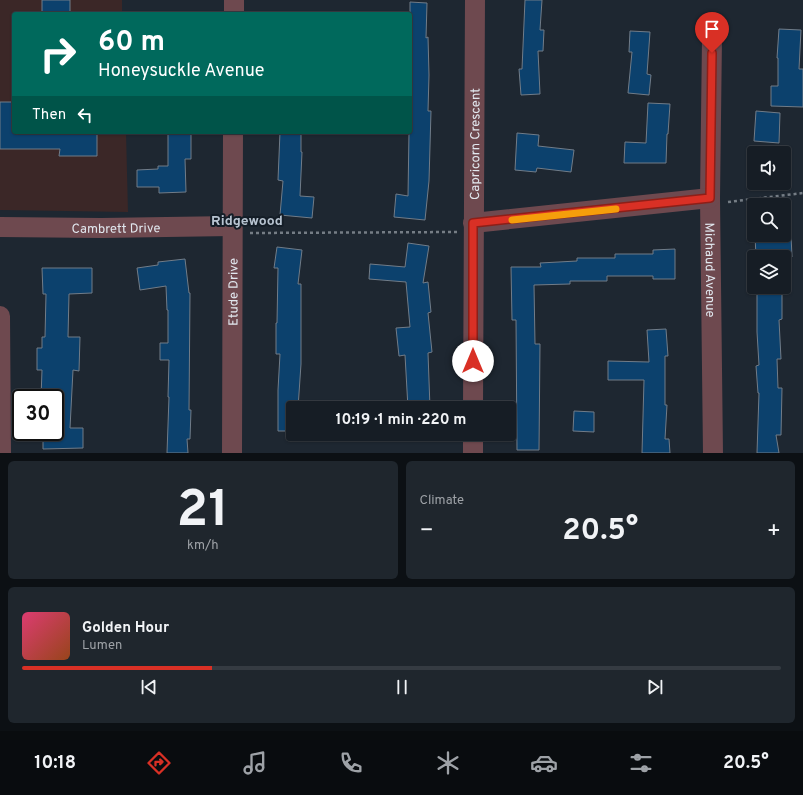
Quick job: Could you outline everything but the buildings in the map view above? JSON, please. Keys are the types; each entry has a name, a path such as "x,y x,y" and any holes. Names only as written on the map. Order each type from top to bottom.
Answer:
{"street":[{"path":"234,0 234,12"},
{"name":"Capricorn Crescent","path":"473,401 468,227 475,0"},
{"name":"Michaud Avenue","path":"712,38 716,200 713,453"},
{"name":"Etude Drive","path":"232,453 239,229 233,134"},
{"path":"468,227 716,200"},
{"name":"Cambrett Drive","path":"0,227 239,229"},
{"path":"0,316 2,453"},
{"path":"473,441 473,453"}],"path":[{"path":"716,200 803,193"},
{"path":"239,229 468,227"}],"shaded area":[{"path":"0,0 122,0 122,12 12,12 12,134 126,134 128,212 0,210"}],"slow traffic":[{"path":"512,220 616,209"}],"district":[{"name":"Ridgewood","path":"247,220"}],"route":[{"path":"473,361 473,223 710,198 712,53"}]}
